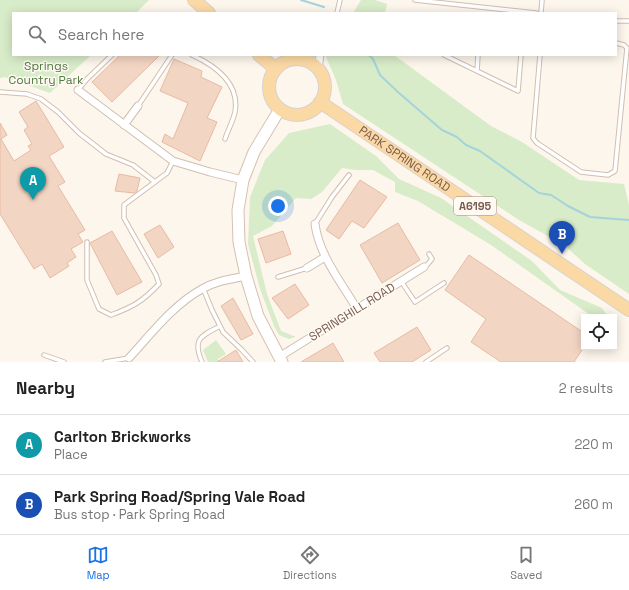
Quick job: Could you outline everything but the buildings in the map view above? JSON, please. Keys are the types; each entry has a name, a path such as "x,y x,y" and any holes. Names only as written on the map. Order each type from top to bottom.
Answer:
{"main road":[{"path":"194,0 208,12"},
{"path":"260,56 276,69"},
{"path":"302,57 318,68 324,85 324,94 320,102 309,112 301,114 287,113 280,109 275,104 269,90 269,82 276,69 287,61 302,57"},
{"name":"PARK SPRING ROAD","path":"320,102 629,310"}],"street":[{"path":"318,68 320,56"},
{"path":"78,90 173,161 243,180"},
{"path":"124,125 138,106"},
{"path":"280,109 254,152 243,180 238,210 239,242 246,276 258,316 281,360"},
{"path":"315,224 317,237 325,257 357,309"},
{"path":"306,268 325,257"},
{"name":"SPRINGHILL ROAD","path":"281,360 357,309 424,267"},
{"path":"129,358 181,302 203,288 221,281 246,276"}],"lane":[{"path":"337,12 340,0"},
{"path":"415,0 517,12"},
{"path":"541,12 542,0"},
{"path":"482,12 483,7"},
{"path":"617,20 629,21"},
{"path":"540,56 532,138 580,172 608,175 615,171 627,48 624,44 617,43"},
{"path":"78,90 111,56"},
{"path":"138,106 171,56"},
{"path":"194,56 213,67 230,82 234,96 235,112 225,139"},
{"path":"446,56 518,91 521,56"},
{"path":"477,71 478,56"},
{"path":"0,92 27,94 41,99 58,112 78,132 106,154 133,165 155,182"},
{"path":"87,242 87,280 99,309 111,315 129,309 148,296 159,284 156,275 124,218 124,205 167,173 173,161"},
{"path":"315,224 332,197 349,175"},
{"path":"424,267 432,259 429,254"},
{"path":"278,277 306,268"},
{"path":"401,282 415,302 444,283"},
{"path":"203,288 223,332 253,362"},
{"path":"202,362 197,351 199,341 204,334 220,326"},
{"path":"426,362 446,348"},
{"path":"44,355 64,362"},
{"path":"105,362 129,358"},
{"path":"432,358 435,362"}],"green space":[{"name":"Springs Country Park","path":"0,0 149,0 137,12 12,12 12,56 90,56 50,93 5,77 0,78"},
{"path":"361,0 375,0 387,4 385,12 354,12"},
{"path":"395,56 491,126 522,142 579,180 624,184 629,205 629,294 585,264 564,245 519,220 343,104 336,80 326,57"},
{"path":"330,124 376,156 399,179 441,198 532,261 560,290 602,308 606,314 589,314 491,245 418,201 395,192 395,182 373,170 342,168 322,192 311,199 296,198 272,226 253,236 267,294 281,331 296,337 289,339 279,335 260,289 248,244 250,197 265,160 289,133"},
{"path":"216,340 226,354 218,359 219,362 208,362 203,350"}],"waterway":[{"path":"301,0 324,7"},
{"path":"370,56 373,59 380,75 442,130 457,137 466,145 480,151 539,193 551,195 568,206 590,217 629,220"}],"place":[{"name":"Carlton Brickworks","path":"33,200"},
{"name":"Park Spring Road/Spring Vale Road","path":"562,254"}]}
